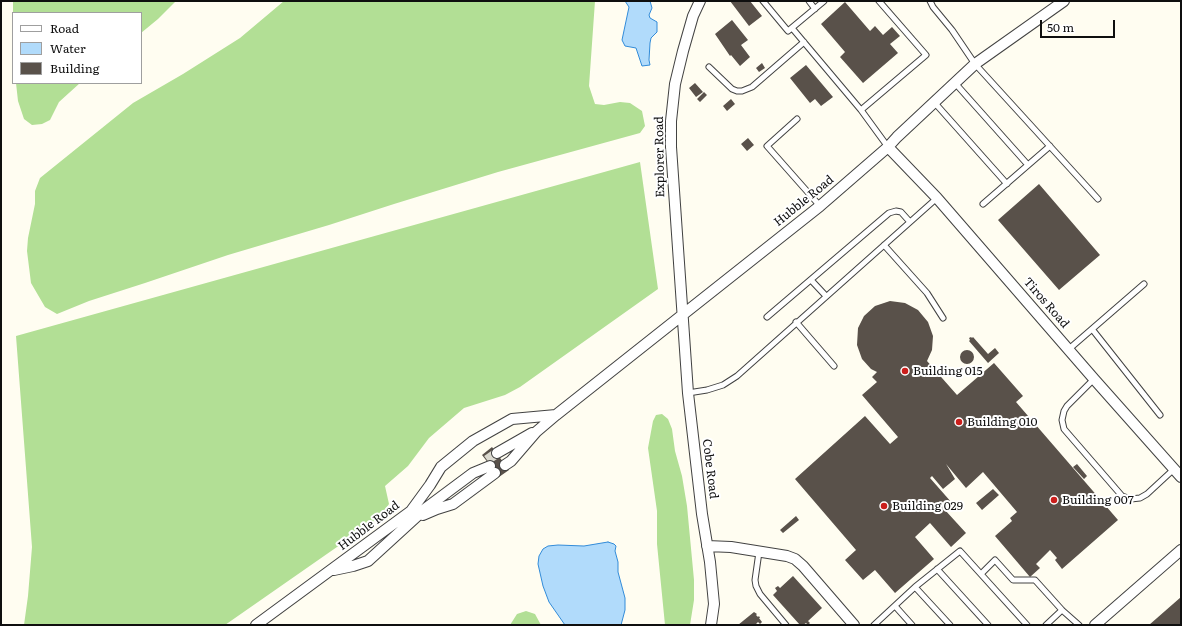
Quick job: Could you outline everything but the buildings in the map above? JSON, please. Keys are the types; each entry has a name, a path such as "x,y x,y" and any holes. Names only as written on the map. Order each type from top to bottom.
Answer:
{"street":[{"name":"Explorer Road","path":"682,316 672,184 670,147 671,121 675,84 682,51 693,16 700,1"},
{"name":"Hubble Road","path":"536,432 522,438 501,458 511,460 536,432 556,415 820,206 888,148 897,137 976,64 1064,1"},
{"name":"Tiros Road","path":"888,148 937,198 1181,477"},
{"name":"Cobe Road","path":"682,316 688,392 714,604 711,625"},
{"name":"Hubble Road","path":"256,625 411,511 441,467 473,441 512,419 556,415"},
{"name":"Hubble Road","path":"330,570 353,566 368,560 426,508 473,472 491,466 453,504 437,509 414,520"},
{"path":"707,546 731,547 787,556 795,559 803,566 854,625"},
{"path":"1095,625 1181,550"}],"lane":[{"path":"764,1 788,31 824,1"},
{"path":"809,1 815,9"},
{"path":"861,110 926,56 879,1"},
{"path":"930,1 976,64 1098,199"},
{"path":"792,28 861,110 888,148"},
{"path":"710,67 732,89 737,92 742,91 752,87 804,42"},
{"path":"955,83 1028,165"},
{"path":"934,102 1007,184"},
{"path":"797,119 767,146 820,206"},
{"path":"983,204 1050,146"},
{"path":"688,392 707,390 723,385 737,376 937,198"},
{"path":"767,318 889,213 896,211 901,212 910,222"},
{"path":"884,245 927,294 943,318"},
{"path":"811,280 826,296"},
{"path":"1069,349 1144,284"},
{"path":"796,322 834,366"},
{"path":"1092,329 1160,415"},
{"path":"1094,379 1067,406 1062,420 1064,429 1122,496 1131,499 1140,498 1147,494 1174,469"},
{"path":"874,625 915,587 960,551 1026,625"},
{"path":"759,552 755,580 756,586 760,594 786,625"},
{"path":"980,574 995,560 1013,580 1034,580 1062,610 1079,625"},
{"path":"937,569 988,625"},
{"path":"915,587 950,625"},
{"path":"895,606 912,625"},
{"path":"1046,625 1062,610"}],"green space":[{"path":"13,1 176,1 142,32 142,12 13,12"},
{"path":"284,1 595,1 589,86 595,104 604,105 620,102 630,103 642,111 645,126 640,133 498,172 228,255 89,301 57,314 45,307 31,283 27,251 35,204 35,191 40,178 133,103 240,38"},
{"path":"16,84 79,84 59,102 50,120 42,124 32,125 24,119 18,101"},
{"path":"640,162 658,289 520,387 505,395 464,408 429,438 408,466 385,486 389,504 380,517 225,625 24,625 32,547 16,336"},
{"path":"662,414 668,419 672,429 675,451 682,476 687,506 694,580 694,600 690,625 665,625 657,544 657,511 648,448 653,421 656,415"},
{"path":"526,611 535,614 541,625 510,625 517,614"}],"water":[{"path":"625,1 650,1 652,8 649,15 650,18 657,22 657,32 651,38 650,65 642,66 636,48 625,46 622,40 629,7"},
{"path":"608,542 616,546 615,551 618,562 618,572 625,598 625,610 621,625 565,625 549,602 543,586 538,564 539,556 543,549 548,546 584,546"}],"tunnel":[{"path":"487,460 497,453"}],"place":[{"name":"Building 015","path":"905,371"},
{"name":"Building 010","path":"959,422"},
{"name":"Building 007","path":"1054,500"},
{"name":"Building 029","path":"884,506"}]}
